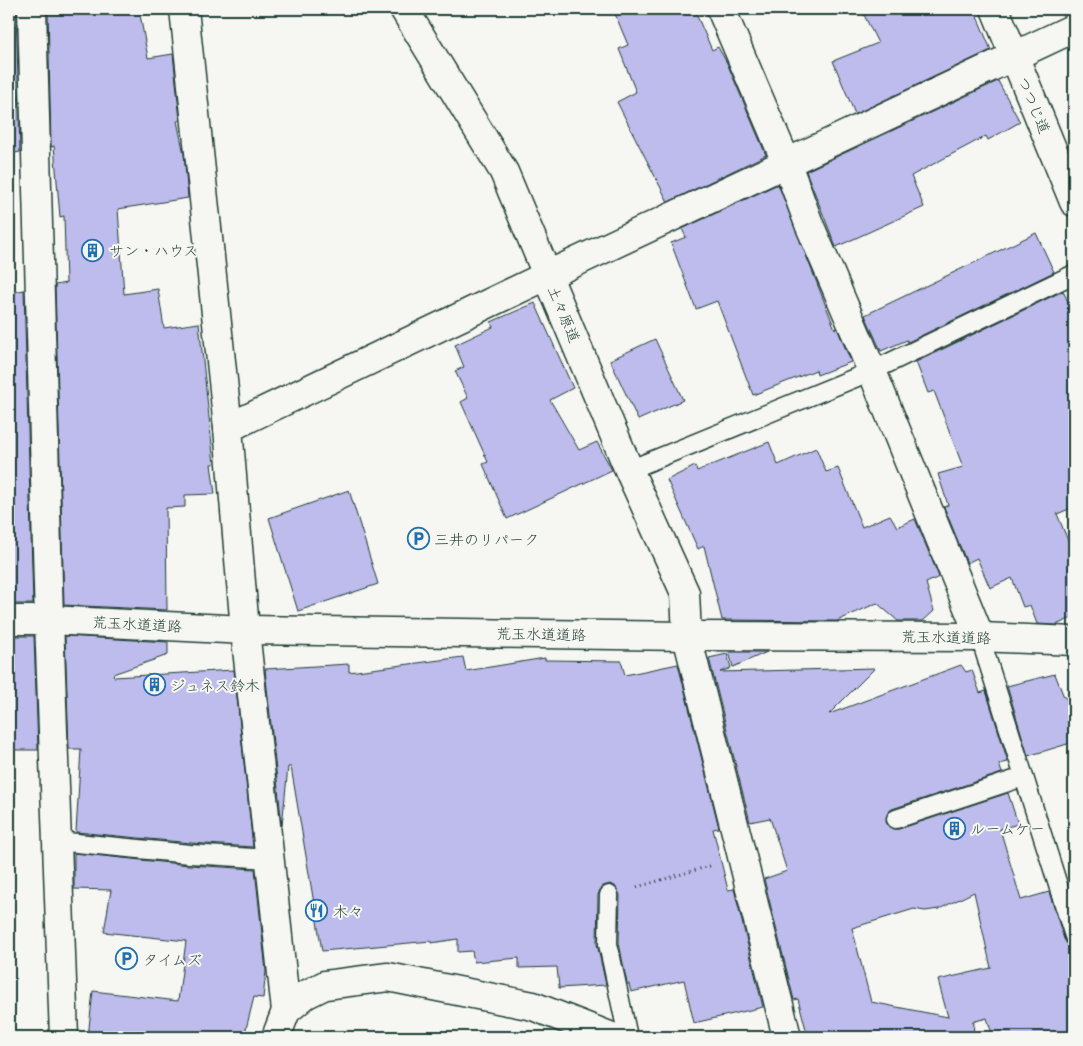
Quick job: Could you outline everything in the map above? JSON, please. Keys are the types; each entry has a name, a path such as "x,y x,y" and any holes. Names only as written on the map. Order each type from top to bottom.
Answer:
{"street":[{"path":"32,9 49,620 64,1037"},
{"path":"184,9 228,428 245,630 286,1011 276,1037"},
{"name":"土々原道","path":"404,9 504,172 629,470 684,593 687,636 787,1037"},
{"path":"721,9 787,164 809,224 872,371 980,637"},
{"name":"つつじ道","path":"994,9 1074,202"},
{"path":"228,428 548,275 1074,28"},
{"name":"荒玉水道道路","path":"9,620 49,620 245,630 687,636 980,637 1074,641"},
{"path":"286,1011 305,995 325,985 388,977 533,1006 612,1037"}],"lane":[{"path":"629,470 872,371 1074,274"},
{"path":"980,637 1074,936"},
{"path":"896,819 1023,776"},
{"path":"56,841 190,854 270,859"},
{"path":"610,894 608,944 628,1037"}],"path":[{"path":"610,894 743,857"}],"building":[{"path":"9,9 16,9 20,152 9,154"},
{"path":"48,9 139,9 148,58 173,54 180,120 177,121 184,154 188,198 118,209 124,294 158,289 164,328 199,323 214,464 211,464 215,494 185,495 185,507 166,508 167,610 64,605 55,285 66,283 64,216 60,217 54,146 51,147"},
{"path":"613,9 694,9 712,50 718,47 727,63 766,155 668,202 617,102 636,92 619,49 628,45"},
{"path":"861,9 974,9 991,50 855,114 833,61 878,43"},
{"path":"998,81 1020,122 988,140 986,136 911,176 924,207 836,247 806,171"},
{"path":"778,184 835,329 837,328 851,362 817,375 816,370 753,395 717,301 696,309 671,243 686,237 682,229"},
{"path":"1036,233 1054,272 908,342 907,340 881,351 865,315"},
{"path":"24,290 33,604 9,604 9,293"},
{"path":"1063,291 1074,314 1074,507 1057,514 1074,555 1074,617 1056,625 1037,624 1030,605 1023,607 1012,578 990,588 977,558 967,563 944,507 948,505 938,474 963,467 934,391 928,393 916,362"},
{"path":"535,303 573,388 550,400 579,450 597,442 612,470 507,519 483,464 488,462 461,402 468,398 455,371 464,367 455,345 493,327 491,322"},
{"path":"655,339 683,400 638,420 610,360"},
{"path":"769,442 778,465 816,448 826,472 838,468 862,527 890,515 897,527 915,519 939,577 926,583 934,611 923,621 898,621 877,603 837,621 722,620 704,546 698,549 667,480 695,466 697,471"},
{"path":"349,490 378,584 298,611 269,518"},
{"path":"9,636 34,636 38,750 9,750"},
{"path":"65,636 168,642 168,655 113,674 114,677 234,670 253,847 76,832 81,749 69,749"},
{"path":"729,652 767,652 733,667"},
{"path":"727,654 731,668 720,672 875,668 829,714 961,665 966,672 972,670 980,693 986,691 1008,762 999,764 1002,773 892,809 888,812 886,822 889,827 899,829 1008,793 1018,824 1000,829 1021,900 1049,892 1064,939 1067,944 1074,946 1074,1037 993,1037 987,1018 972,1022 974,1023 973,1037 808,1037 798,999 794,1000 764,879 787,871 770,818 750,822 709,658","holes":["974,892 991,968 938,980 948,1017 871,1002 852,928 914,909 925,911 939,909"]},
{"path":"463,657 466,671 545,658 545,660 621,661 625,675 678,664 719,828 713,829 728,890 734,889 763,1007 694,1023 684,980 631,992 629,984 627,984 619,943 620,895 615,886 610,884 603,886 598,895 597,944 606,985 559,988 557,967 519,968 519,958 474,962 472,951 458,952 458,939 431,943 431,941 322,951 291,767 288,767 282,826 265,669 349,664 349,672"},
{"path":"1055,674 1064,697 1074,704 1074,742 1028,756 1007,686"},
{"path":"74,853 189,865 255,869 266,971 263,998 254,997 244,1037 88,1037 93,991 178,1001 186,941 104,932 111,890 74,889"}],"place":[{"name":"サン・ハウス","path":"93,250"},
{"name":"三井のリパーク","path":"418,539"},
{"name":"ジュネス鈴木","path":"154,685"},
{"name":"ルームケー","path":"954,828"},
{"name":"木々","path":"317,911"},
{"name":"タイムズ","path":"127,959"}]}
